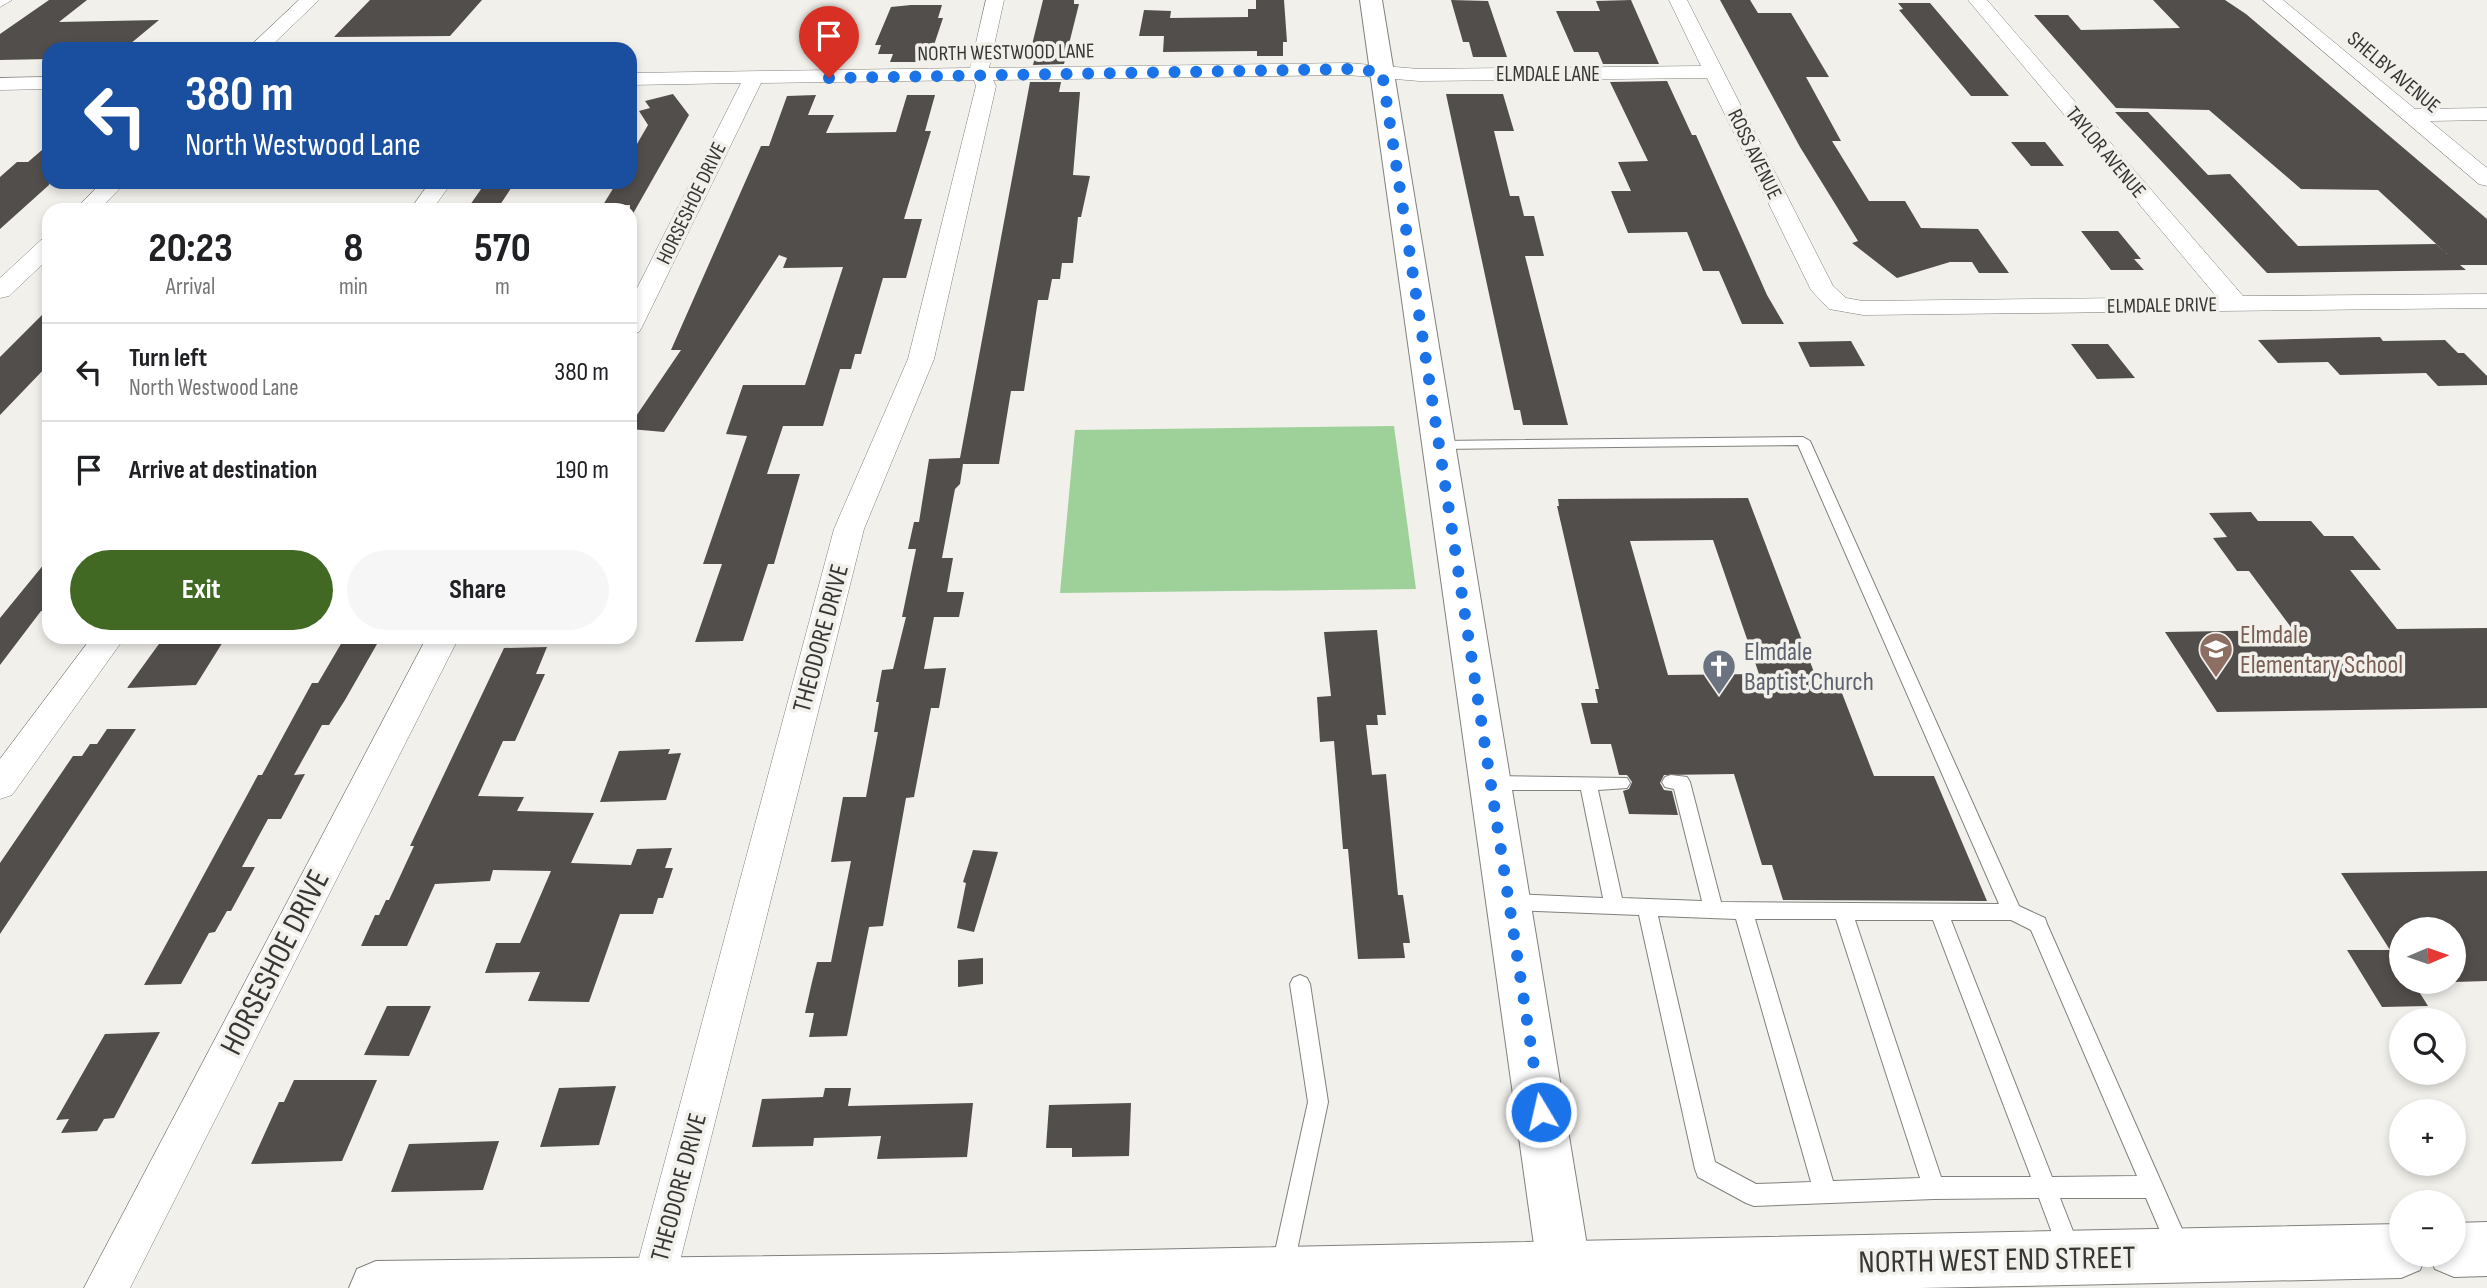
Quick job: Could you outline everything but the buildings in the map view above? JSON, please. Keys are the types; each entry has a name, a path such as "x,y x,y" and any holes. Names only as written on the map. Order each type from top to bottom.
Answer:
{"main road":[{"path":"1371,0 1566,1279"},
{"path":"2466,1250 2487,1249"},
{"name":"NORTH WEST END STREET","path":"376,1288 939,1284 1281,1275 1566,1279 2072,1257 2389,1251"}],"street":[{"path":"265,42 310,0"},
{"name":"THEODORE DRIVE","path":"652,1285 849,529 921,359 986,86 978,65 995,0"},
{"name":"ROSS AVENUE","path":"1678,0 1823,290 1838,304"},
{"name":"TAYLOR AVENUE","path":"1977,0 2236,304"},
{"name":"SHELBY AVENUE","path":"2272,0 2487,179"},
{"name":"NORTH WESTWOOD LANE","path":"637,79 1348,69 1382,72"},
{"name":"ELMDALE LANE","path":"1382,72 1419,75 1715,72"},
{"name":"HORSESHOE DRIVE","path":"637,313 753,79"},
{"path":"0,84 42,83"},
{"path":"2410,115 2487,114"},
{"path":"93,203 108,189"},
{"path":"0,291 42,252"},
{"path":"2476,301 2487,321"},
{"name":"ELMDALE DRIVE","path":"1838,304 1863,308 2476,301"},
{"path":"0,785 104,644"},
{"name":"HORSESHOE DRIVE","path":"106,1288 439,644"}],"lane":[{"path":"1439,445 1803,442 2012,912"},
{"path":"1676,782 1714,911"},
{"path":"1490,783 1621,783"},
{"path":"1588,783 1614,905"},
{"path":"1509,902 1714,911 2012,912 2038,923 2182,1255"},
{"path":"1647,908 1706,1168 1754,1195 1934,1188 2152,1187"},
{"path":"1743,911 1825,1192"},
{"path":"1843,912 1934,1188"},
{"path":"1939,912 2072,1257"},
{"path":"1281,1275 1318,1102 1300,984"}],"green space":[{"path":"1394,426 1416,589 1060,593 1075,430"}],"place":[{"name":"Elmdale Elementary School","path":"2216,679"},
{"name":"Elmdale Baptist Church","path":"1719,696"}],"route":[{"path":"829,78 1348,69 1382,72 1541,1112"}]}
